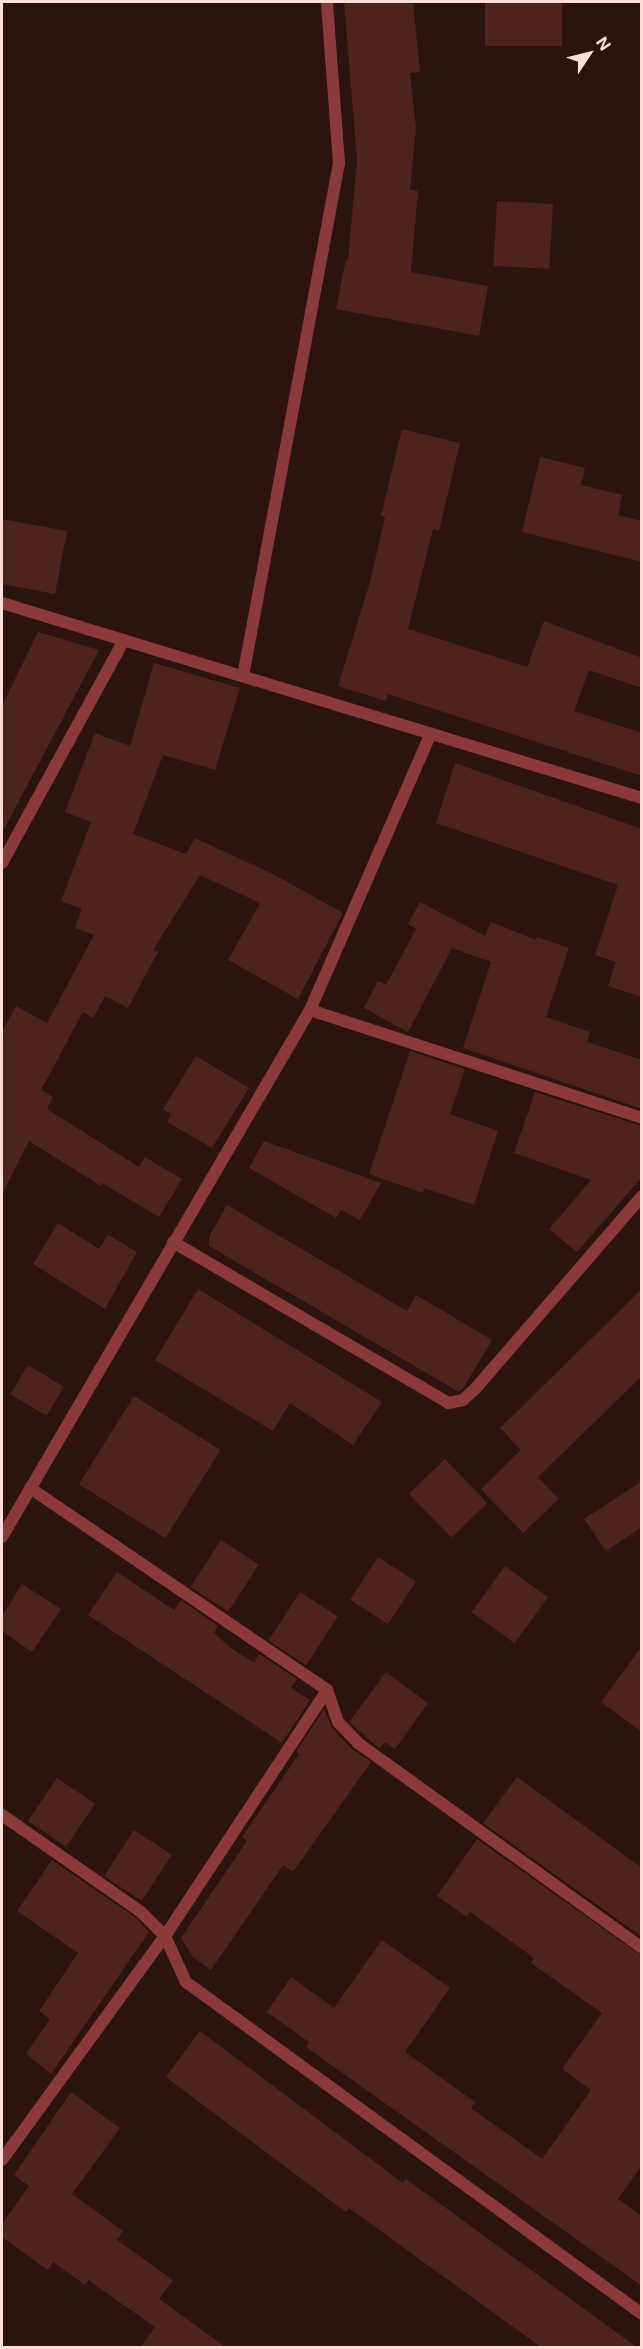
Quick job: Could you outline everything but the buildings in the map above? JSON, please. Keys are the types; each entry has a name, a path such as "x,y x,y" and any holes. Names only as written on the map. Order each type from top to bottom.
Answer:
{"street":[{"path":"243,676 339,164 327,2"},
{"path":"2,603 642,798"},
{"path":"2,863 124,640"},
{"path":"2,1537 172,1242 310,1010 431,733"},
{"path":"310,1010 642,1118"},
{"path":"172,1242 448,1403 463,1400 475,1389 642,1196"},
{"path":"30,1488 327,1690 338,1722 358,1743 642,1948"},
{"path":"2,2160 165,1936 327,1690"},
{"path":"2,1815 141,1912 165,1936 186,1982 642,2314"}]}
